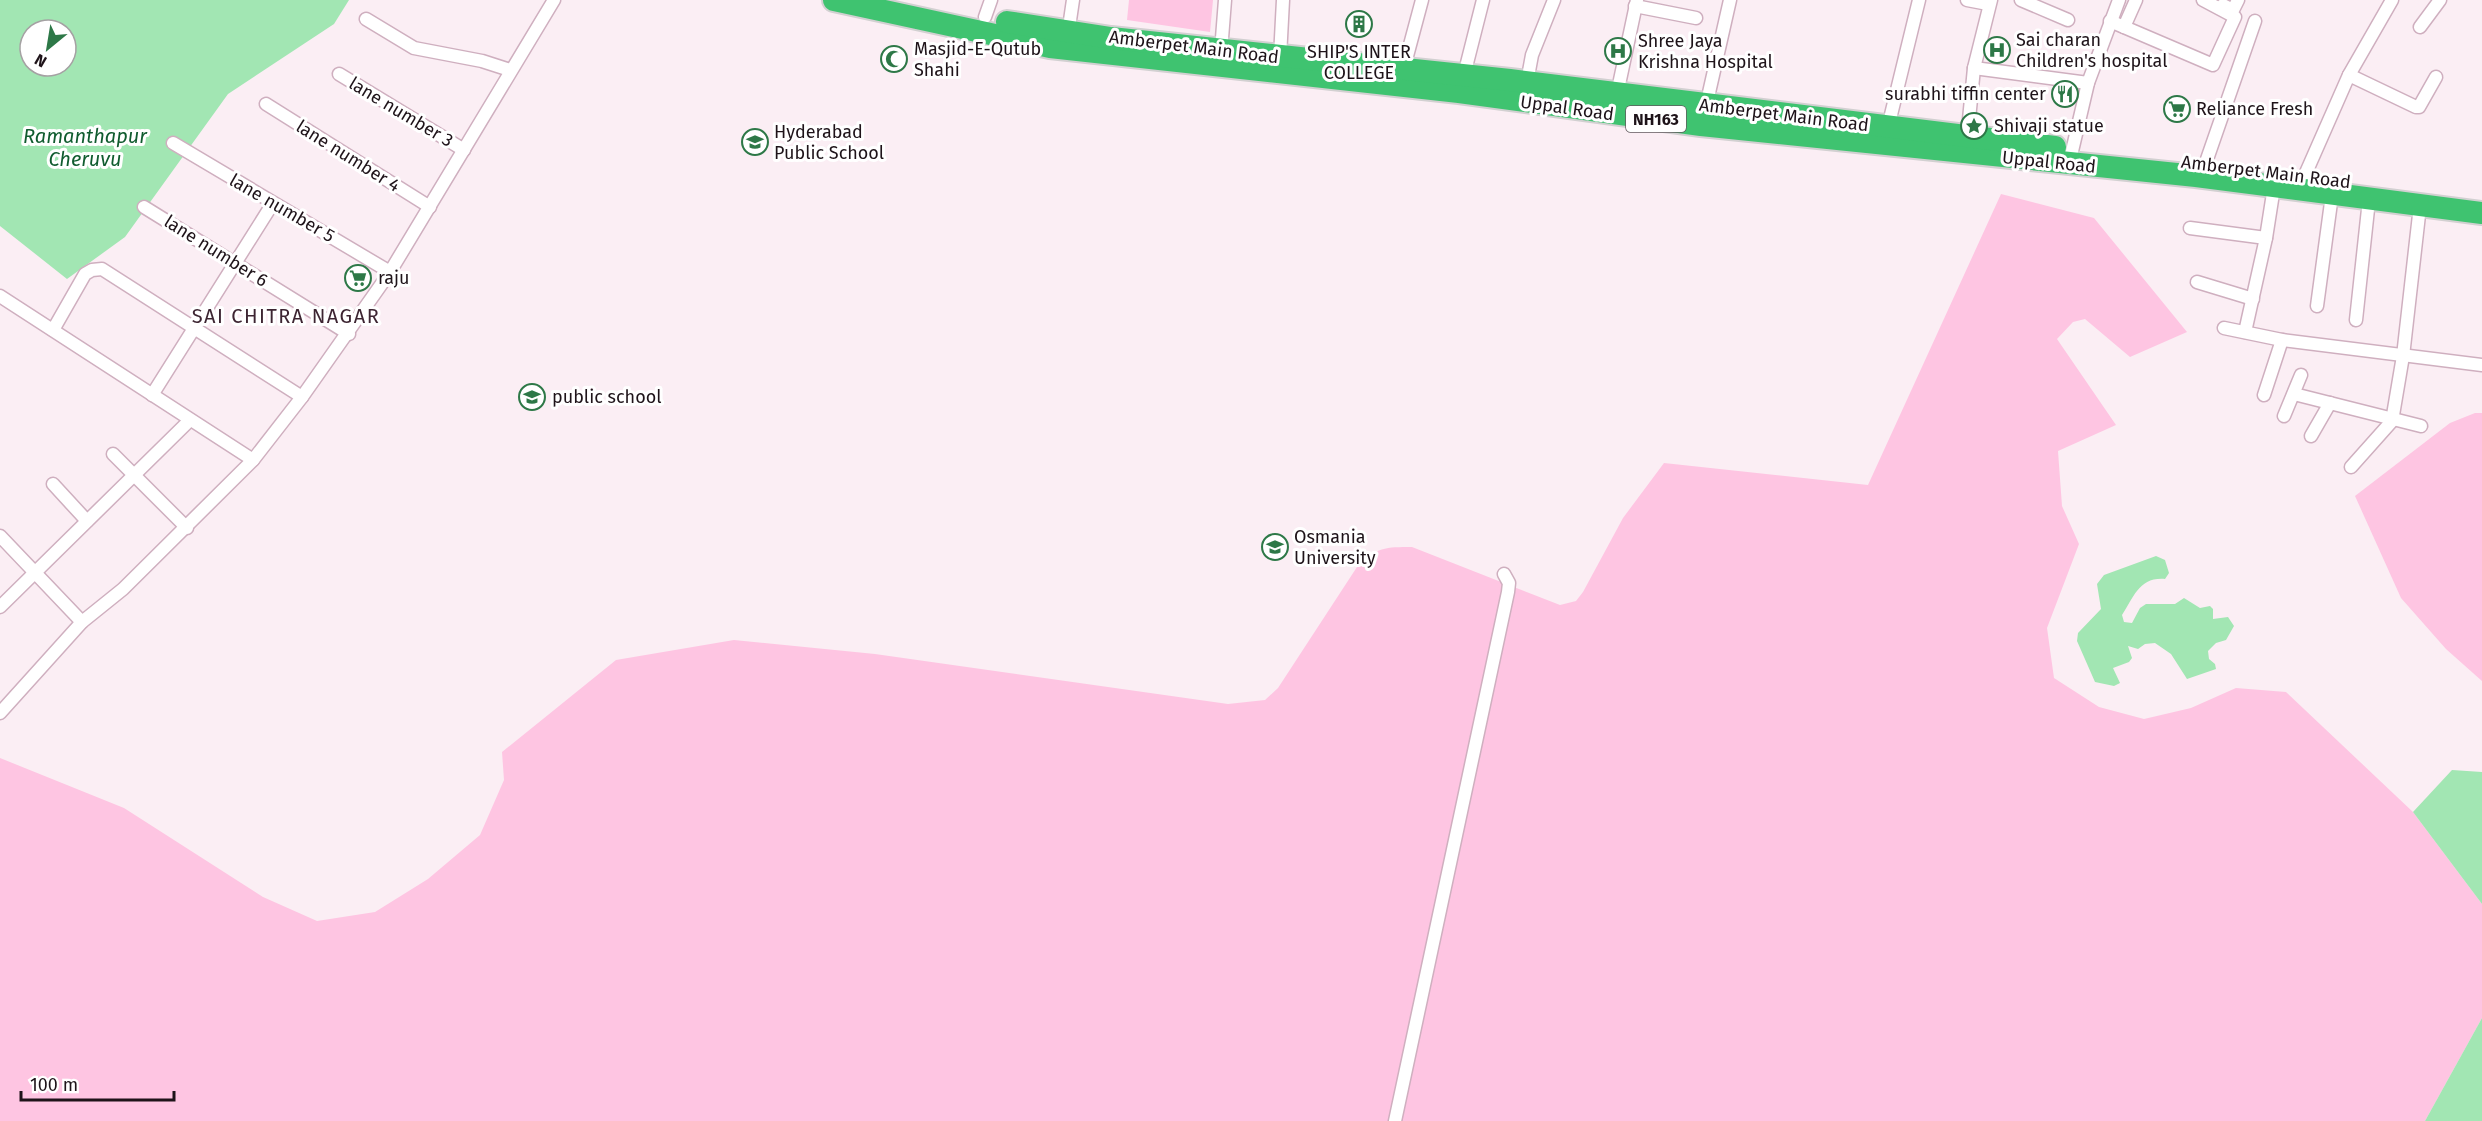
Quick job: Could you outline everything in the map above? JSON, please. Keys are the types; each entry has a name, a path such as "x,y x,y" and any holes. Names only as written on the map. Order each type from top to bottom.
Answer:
{"highway":[{"name":"Uppal Road","path":"834,0 1050,47 1067,40 1402,77 1682,123 1966,145"},
{"name":"Amberpet Main Road","path":"908,0 988,8 1067,40 1280,57 1402,77 1464,75 1527,82 1888,127 1966,145 2070,156 2205,165 2304,183 2482,199"},
{"name":"Uppal Road","path":"2070,156 2274,187 2304,183 2332,195 2482,213"}],"street":[{"path":"0,713 82,622 123,589 253,460 302,397 349,334 390,272 554,0"},
{"path":"1067,40 1073,0"},
{"path":"1221,51 1225,0"},
{"path":"1280,57 1283,0"},
{"path":"1402,77 1422,0"},
{"path":"1464,75 1483,0"},
{"path":"1527,82 1532,55 1554,0"},
{"path":"1706,106 1730,0"},
{"path":"1888,127 1919,0"},
{"path":"1966,145 1974,68 1989,2 1967,0"},
{"path":"2021,0 2068,20"},
{"path":"2070,156 2088,83 2119,0"},
{"path":"2124,27 2136,0"},
{"path":"2110,21 2213,65 2235,17 2203,0"},
{"path":"2214,0 2233,10 2238,0"},
{"path":"2304,183 2349,75 2392,0"},
{"path":"2420,27 2440,0"},
{"path":"1617,94 1636,3 1696,18"},
{"path":"366,19 414,48 482,61 510,70"},
{"path":"2205,165 2255,21"},
{"path":"1974,68 2088,83"},
{"name":"lane number 3","path":"339,74 464,150"},
{"path":"2349,75 2416,107 2419,107 2436,77"},
{"name":"lane number 4","path":"266,104 430,207"},
{"name":"lane number 5","path":"173,143 390,272"},
{"path":"2245,332 2266,238 2274,187"},
{"path":"2317,306 2332,195"},
{"path":"2356,320 2369,200"},
{"path":"152,395 273,203"},
{"path":"2351,467 2392,421 2403,356 2420,206"},
{"name":"lane number 6","path":"144,207 349,334"},
{"path":"2190,228 2266,238"},
{"path":"53,330 85,274 92,270 102,269 302,397"},
{"path":"2198,282 2253,299"},
{"path":"0,296 253,460"},
{"path":"2224,328 2282,340 2482,365"},
{"path":"2264,395 2282,340"},
{"path":"2284,416 2301,375"},
{"path":"2294,394 2392,421 2421,426"},
{"path":"2311,436 2330,403"},
{"path":"0,607 190,420"},
{"path":"113,454 187,528"},
{"path":"53,484 87,521"},
{"path":"0,536 82,622"},
{"path":"1395,1121 1508,591 1509,583 1504,574"}],"shaded area":[{"path":"1129,0 1213,0 1210,32 1127,20"},
{"path":"2001,194 2094,218 2187,332 2130,357 2085,319 2073,322 2057,339 2116,425 2058,451 2062,506 2079,544 2047,628 2054,678 2099,707 2144,719 2191,708 2236,688 2286,692 2413,812 2482,904 2482,1018 2425,1121 0,1121 0,758 124,808 263,897 317,921 375,912 428,879 480,835 504,780 502,752 616,660 734,640 875,654 1228,704 1265,700 1278,688 1357,567 1376,552 1395,547 1412,547 1560,605 1576,601 1583,592 1623,518 1664,463 1868,485"},
{"path":"2475,413 2482,413 2482,681 2446,649 2401,598 2355,496 2450,423"}],"water":[{"name":"Ramanthapur Cheruvu","path":"0,0 349,0 334,24 228,94 125,237 67,279 0,226"},
{"path":"2156,556 2165,560 2169,573 2165,579 2149,581 2138,590 2122,615 2124,622 2132,623 2140,608 2146,604 2175,604 2184,598 2200,608 2210,606 2213,609 2213,619 2228,617 2234,626 2226,640 2216,643 2208,651 2209,659 2215,664 2216,669 2187,679 2171,654 2155,643 2145,644 2138,649 2128,646 2132,658 2129,662 2113,668 2120,683 2114,686 2095,682 2077,641 2078,633 2101,609 2097,584 2104,575"},
{"path":"2452,770 2482,772 2482,904 2413,812"},
{"path":"2482,1018 2482,1121 2425,1121"}],"place":[{"name":"SHIP'S INTER COLLEGE","path":"1359,24"},
{"name":"Sai charan Children's hospital","path":"1997,50"},
{"name":"Shree Jaya Krishna Hospital","path":"1618,51"},
{"name":"Masjid-E-Qutub Shahi","path":"894,59"},
{"name":"surabhi tiffin center","path":"2065,94"},
{"name":"Reliance Fresh","path":"2177,109"},
{"name":"Shivaji statue","path":"1974,126"},
{"name":"Hyderabad Public School","path":"755,142"},
{"name":"raju","path":"358,278"},
{"name":"public school","path":"532,397"},
{"name":"Osmania University","path":"1275,547"}],"district":[{"name":"SAI CHITRA NAGAR","path":"286,316"}]}
